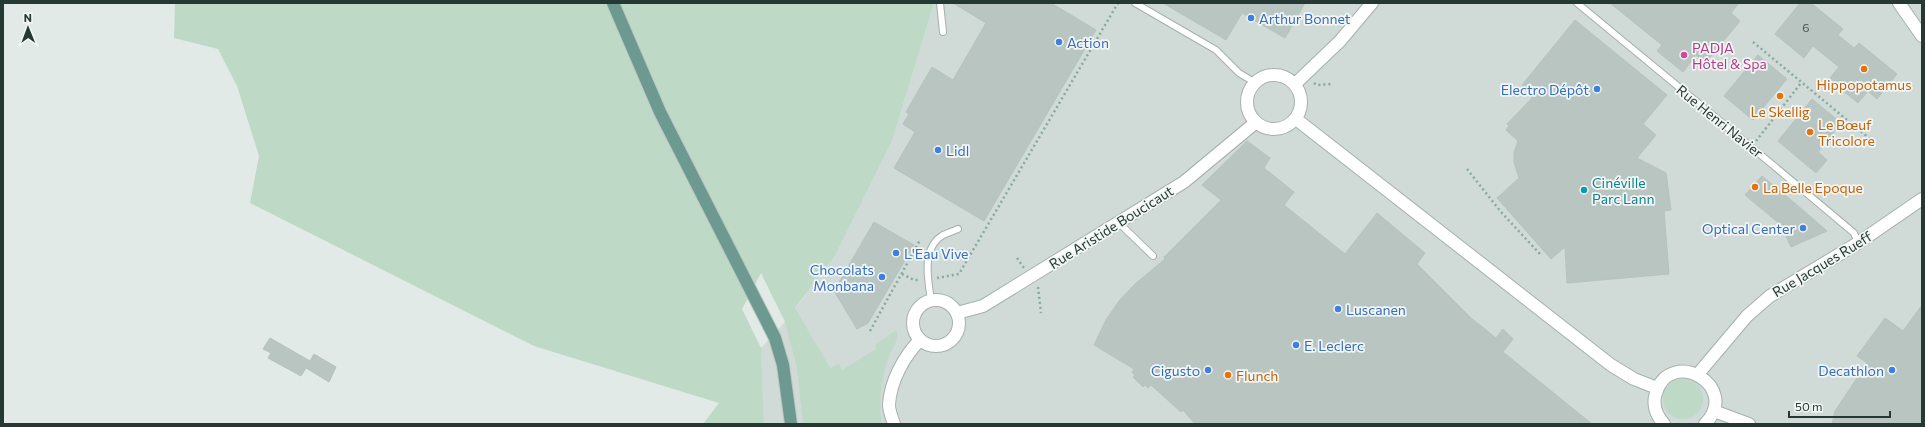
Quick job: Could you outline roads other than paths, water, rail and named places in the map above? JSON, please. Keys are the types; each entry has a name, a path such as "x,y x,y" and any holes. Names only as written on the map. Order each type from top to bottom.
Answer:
{"main road":[{"path":"613,3 660,112 775,338 783,365 791,424"}],"street":[{"path":"1295,84 1340,41 1372,3"},
{"path":"1899,3 1922,36"},
{"path":"1275,74 1286,77 1295,84 1300,92 1301,101 1296,119 1287,126 1276,130 1255,123 1249,114 1246,103 1248,92 1254,82 1264,76 1275,74"},
{"path":"1296,119 1587,347 1634,379 1657,388"},
{"name":"Rue Aristide Boucicaut","path":"957,313 983,306 1184,182 1255,123"},
{"name":"Rue Jacques Rueff","path":"1698,374 1747,316 1770,296 1858,243 1922,198"},
{"path":"931,300 946,302 957,313 959,328 951,341 945,344 932,346 920,340 915,334 913,319 919,307 931,300"},
{"path":"894,424 889,406 895,377 914,346 920,340"},
{"path":"1664,424 1659,418 1655,409 1654,398 1657,388 1662,380 1675,373 1689,371 1698,374 1711,386 1714,394 1714,411 1705,424"},
{"path":"1714,411 1749,424"}],"lane":[{"path":"940,3 943,32"},
{"path":"1135,3 1216,50 1239,73 1254,82"},
{"name":"Rue Henri Navier","path":"1578,3 1698,104 1752,146 1854,233 1858,243"},
{"path":"1119,222 1153,256"},
{"path":"931,300 928,279 928,262 932,246 942,236 958,229"}],"place":[{"name":"Arthur Bonnet","path":"1251,18"},
{"name":"Action","path":"1059,42"},
{"name":"PADJA Hôtel & Spa","path":"1684,55"},
{"name":"Hippopotamus","path":"1864,69"},
{"name":"Electro Dépôt","path":"1597,89"},
{"name":"Le Skellig","path":"1780,96"},
{"name":"Le Bœuf Tricolore","path":"1810,132"},
{"name":"Lidl","path":"938,150"},
{"name":"La Belle Epoque","path":"1755,187"},
{"name":"Cinéville Parc Lann","path":"1584,190"},
{"name":"Optical Center","path":"1803,228"},
{"name":"L'Eau Vive","path":"896,253"},
{"name":"Chocolats Monbana","path":"882,277"},
{"name":"Luscanen","path":"1338,309"},
{"name":"E. Leclerc","path":"1296,345"},
{"name":"Cigusto","path":"1208,370"},
{"name":"Decathlon","path":"1892,370"},
{"name":"Flunch","path":"1228,375"}]}
